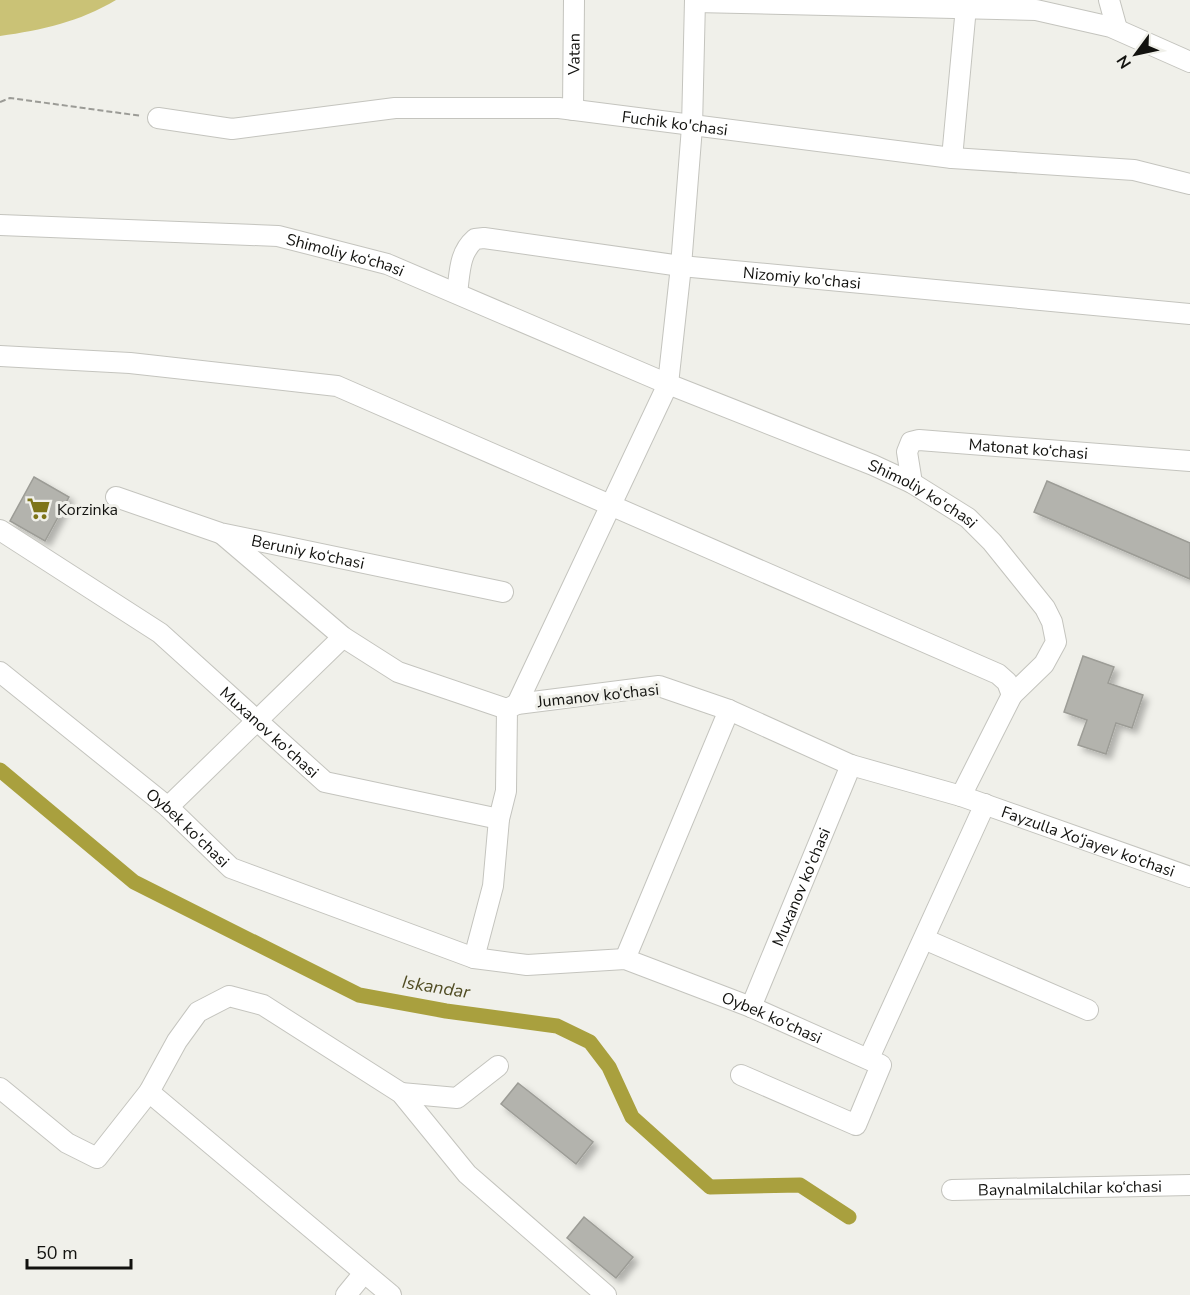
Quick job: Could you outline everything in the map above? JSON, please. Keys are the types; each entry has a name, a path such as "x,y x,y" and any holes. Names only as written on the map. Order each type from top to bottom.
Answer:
{"street":[{"name":"Vatan","path":"573,110 574,0"},
{"path":"1109,0 1117,29"},
{"path":"695,1 1036,10 1071,16 1117,29 1190,62"},
{"name":"Jumanov ko‘chasi","path":"512,707 668,384 681,266 692,127 695,1"},
{"path":"952,158 966,7"},
{"name":"Fuchik ko'chasi","path":"158,118 232,129 395,108 573,110 692,127 952,158 1134,170 1190,184"},
{"name":"Shimoliy ko‘chasi","path":"0,225 278,236 387,264 668,384"},
{"name":"Nizomiy ko'chasi","path":"457,293 461,259 466,247 476,239 681,266 1190,314"},
{"path":"0,356 130,363 337,386 610,507 998,674 1007,682 1012,695 961,796"},
{"name":"Shimoliy ko'chasi","path":"668,384 873,465 912,483 968,518 992,542 1045,608 1052,622 1056,642 1044,663 1012,695"},
{"name":"Matonat ko‘chasi","path":"912,483 907,452 911,442 919,440 1190,461"},
{"name":"Beruniy ko‘chasi","path":"116,497 220,533 503,592"},
{"name":"Muxanov ko'chasi","path":"0,530 160,633 325,782 499,819"},
{"name":"Jumanov ko‘chasi","path":"220,533 343,637 398,672 512,707 659,686 729,710 851,765 986,804"},
{"path":"168,807 343,637"},
{"name":"Oybek ko'chasi","path":"0,672 168,807 231,868 474,958 527,965 625,958 751,1007 870,1058"},
{"path":"474,958 493,886 499,819 506,791 512,707"},
{"path":"625,958 729,710"},
{"name":"Muxanov ko'chasi","path":"751,1007 851,765"},
{"path":"741,1075 856,1125 881,1065 870,1058 986,804"},
{"name":"Fayzulla Xo‘jayev ko‘chasi","path":"986,804 1190,877"},
{"path":"924,939 1088,1010"},
{"path":"0,1088 67,1143 97,1158 149,1092 177,1041 198,1012 229,996 263,1005 402,1093 467,1174 606,1295"},
{"path":"402,1093 457,1098 498,1066"},
{"path":"149,1092 391,1295"},
{"name":"Baynalmilalchilar ko‘chasi","path":"952,1190 1190,1185"},
{"path":"346,1295 364,1273"}],"path":[{"path":"0,102 10,98 158,118"}],"shaded area":[{"path":"0,0 116,0 88,14 60,24 0,36"}],"building":[{"name":"Korzinka","path":"34,477 69,497 45,541 10,521"},
{"path":"1047,481 1190,543 1190,579 1034,512"},
{"path":"1083,656 1114,667 1108,683 1143,695 1132,728 1116,723 1106,754 1078,745 1087,720 1064,712"},
{"path":"518,1083 593,1142 576,1164 501,1104"},
{"path":"584,1217 633,1257 616,1278 567,1238"}],"waterway":[{"name":"Iskandar","path":"0,770 134,882 359,995 446,1011 557,1026 590,1042 609,1067 632,1117 710,1187 800,1185 849,1217"}],"place":[{"name":"Korzinka","path":"39,509"}]}
